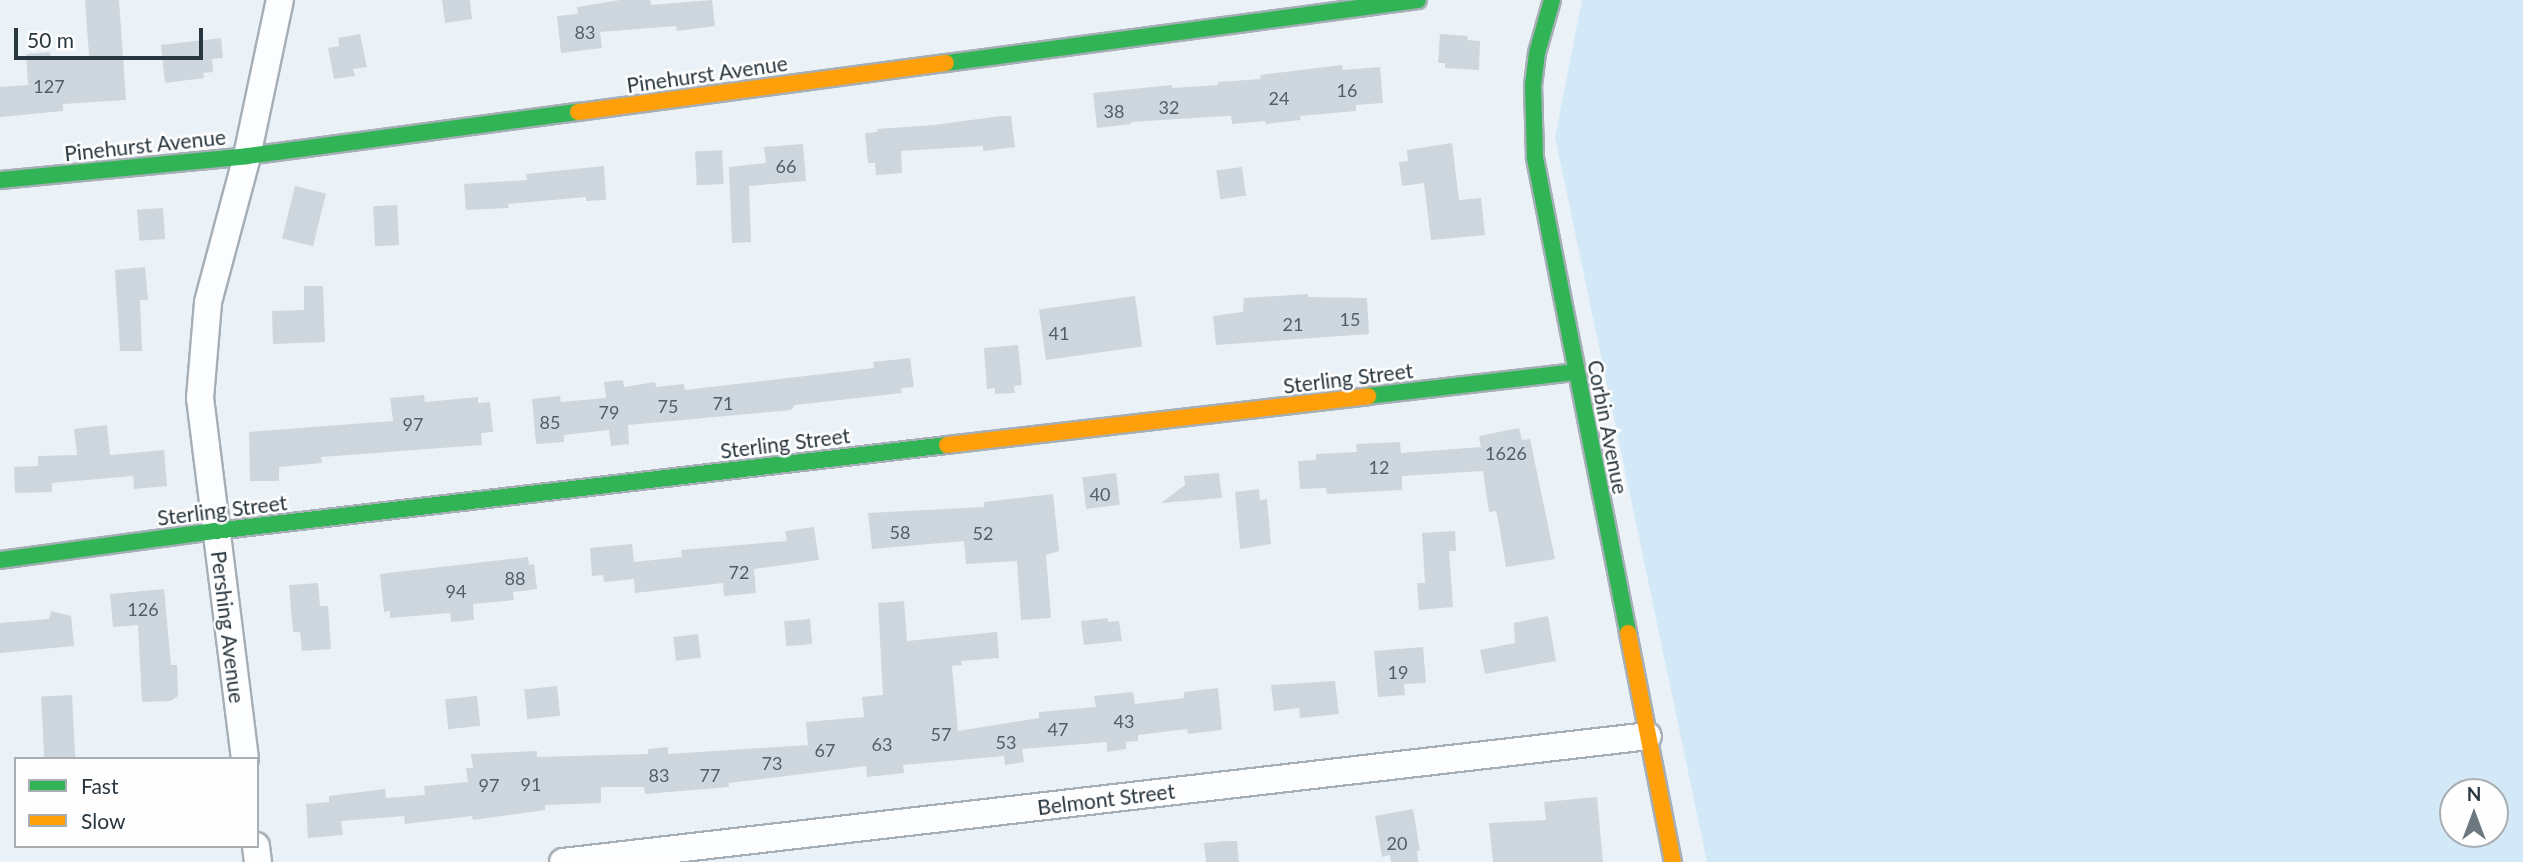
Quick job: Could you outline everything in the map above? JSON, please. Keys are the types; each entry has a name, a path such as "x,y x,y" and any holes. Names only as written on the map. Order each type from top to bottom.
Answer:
{"street":[{"name":"Pershing Avenue","path":"245,757 200,398 208,302 247,156 281,0"},
{"name":"Pinehurst Avenue","path":"0,180 247,156 1418,0"},
{"name":"Corbin Avenue","path":"1552,0 1537,53 1532,119 1537,170 1673,862"},
{"name":"Sterling Street","path":"0,560 215,531 1575,372"},
{"name":"Belmont Street","path":"564,862 1648,736"}],"shaded area":[{"path":"1582,0 2523,0 2523,862 1707,862 1555,137"}],"building":[{"path":"85,0 119,0 126,100 63,104 63,111 0,117 0,87 28,85 26,54 50,52 51,60 89,56"},
{"path":"442,0 470,0 472,19 445,23"},
{"path":"620,0 650,0 651,5 712,0 715,26 677,31 676,26 600,32 602,48 561,53 557,16 578,14 577,7"},
{"path":"360,34 367,67 353,69 355,76 334,79 328,48 339,46 338,38"},
{"path":"1440,34 1468,36 1467,40 1480,41 1479,70 1445,68 1445,63 1438,63"},
{"path":"221,38 223,58 212,59 213,72 203,73 204,78 165,83 161,45"},
{"path":"1342,65 1343,70 1380,67 1383,103 1356,105 1356,111 1300,116 1301,120 1266,124 1265,121 1232,124 1231,116 1131,122 1097,128 1093,93 1172,85 1172,88 1218,85 1218,82 1261,79 1260,75"},
{"path":"1011,116 1015,147 983,151 983,146 901,151 902,173 876,175 875,163 868,163 865,133 877,132 877,129"},
{"path":"1452,143 1459,200 1481,198 1485,235 1431,240 1424,183 1402,186 1399,162 1408,161 1407,150"},
{"path":"803,144 806,181 749,186 751,242 732,243 729,167 766,163 764,147"},
{"path":"722,150 724,184 697,185 695,151"},
{"path":"604,166 606,200 586,201 586,197 508,204 509,208 466,210 464,184 527,180 526,174"},
{"path":"1242,167 1246,196 1220,199 1216,171"},
{"path":"295,186 326,194 313,246 282,238"},
{"path":"397,205 399,245 375,246 373,206"},
{"path":"163,208 165,239 139,241 137,210"},
{"path":"145,267 148,300 140,300 142,351 120,351 115,270"},
{"path":"304,286 323,286 325,342 273,344 272,311 304,310"},
{"path":"1308,294 1308,297 1367,298 1369,334 1216,345 1213,316 1243,312 1244,298"},
{"path":"1135,296 1142,347 1046,360 1039,309"},
{"path":"1018,345 1022,385 1014,386 1015,393 995,394 995,388 987,389 984,348"},
{"path":"910,358 914,387 901,388 902,393 795,405 791,410 628,425 629,444 611,446 609,430 564,435 564,442 536,444 532,399 560,396 561,402 606,398 604,382 623,380 624,387 655,382 656,387 684,384 685,390 874,368 873,362"},
{"path":"424,395 425,402 478,397 478,403 490,402 493,432 481,433 482,445 321,457 322,463 279,467 279,481 250,481 249,432 393,421 390,398"},
{"path":"107,425 110,455 164,450 167,486 134,489 133,476 52,483 52,492 15,493 14,467 38,466 38,456 77,455 74,429"},
{"path":"1519,428 1522,440 1530,439 1555,559 1506,567 1496,511 1489,512 1483,471 1402,476 1402,490 1327,494 1326,488 1300,489 1298,461 1316,460 1316,454 1357,452 1356,444 1400,442 1401,453 1481,447 1479,436"},
{"path":"1116,473 1120,505 1086,509 1082,477"},
{"path":"1219,473 1222,498 1161,503 1185,485 1184,476"},
{"path":"1259,489 1260,500 1267,499 1271,544 1240,549 1235,492"},
{"path":"1053,494 1059,551 1046,555 1051,618 1021,620 1017,561 966,564 964,541 872,549 868,513 984,507 984,502"},
{"path":"814,527 819,560 754,569 756,593 724,596 723,583 635,593 634,579 604,582 603,575 592,576 590,548 632,544 634,562 682,557 681,550 787,541 785,531"},
{"path":"1455,531 1456,551 1449,551 1453,607 1419,610 1417,583 1425,583 1422,533"},
{"path":"528,557 529,565 534,564 537,589 513,592 514,600 473,604 474,620 451,622 450,613 390,618 390,611 384,612 380,574"},
{"path":"318,583 320,606 328,606 331,649 302,651 300,632 293,632 289,585"},
{"path":"164,589 171,665 177,665 178,696 171,701 142,702 138,625 113,627 110,594"},
{"path":"904,601 907,641 997,632 999,658 961,661 962,665 952,666 958,731 1039,718 1039,712 1096,707 1094,696 1133,692 1135,704 1184,698 1184,692 1218,688 1222,730 1188,734 1187,729 1138,735 1138,741 1126,742 1126,749 1107,752 1107,742 1022,749 1024,762 1005,765 1004,756 903,765 904,773 867,777 866,766 729,783 729,787 645,794 644,787 601,787 601,803 545,805 545,810 473,820 472,816 405,824 404,816 341,821 343,835 308,838 306,804 329,802 329,796 385,789 386,798 425,795 424,786 468,782 466,768 473,768 471,754 537,751 537,757 648,754 648,749 668,747 668,754 808,745 806,722 864,717 862,697 883,695 878,603"},
{"path":"51,611 71,616 74,646 0,653 0,623 49,619"},
{"path":"1548,616 1556,661 1485,674 1480,650 1515,643 1514,623"},
{"path":"1108,618 1108,622 1119,621 1122,641 1084,645 1081,621"},
{"path":"810,619 812,644 786,646 784,621"},
{"path":"698,634 701,658 676,661 673,637"},
{"path":"1423,647 1426,683 1404,684 1405,695 1378,697 1374,651"},
{"path":"1335,681 1339,714 1300,718 1299,708 1274,711 1271,685"},
{"path":"557,686 560,716 527,719 524,689"},
{"path":"72,695 75,757 44,757 41,697"},
{"path":"477,696 480,726 448,729 445,699"},
{"path":"1597,797 1603,862 1493,862 1489,823 1546,820 1544,802"},
{"path":"1413,809 1420,851 1417,851 1418,862 1391,862 1390,855 1382,857 1375,816"},
{"path":"1237,841 1239,862 1206,862 1204,843"}],"traffic: fast":[{"path":"946,63 1418,0"},
{"path":"1552,0 1537,53 1533,85 1535,158 1628,633"},
{"path":"0,180 247,156 578,112"},
{"path":"1368,396 1575,372"},
{"path":"0,560 215,531 947,445"}],"traffic: slow":[{"path":"578,112 946,63"},
{"path":"947,445 1368,396"},
{"path":"1628,633 1673,862"}]}
